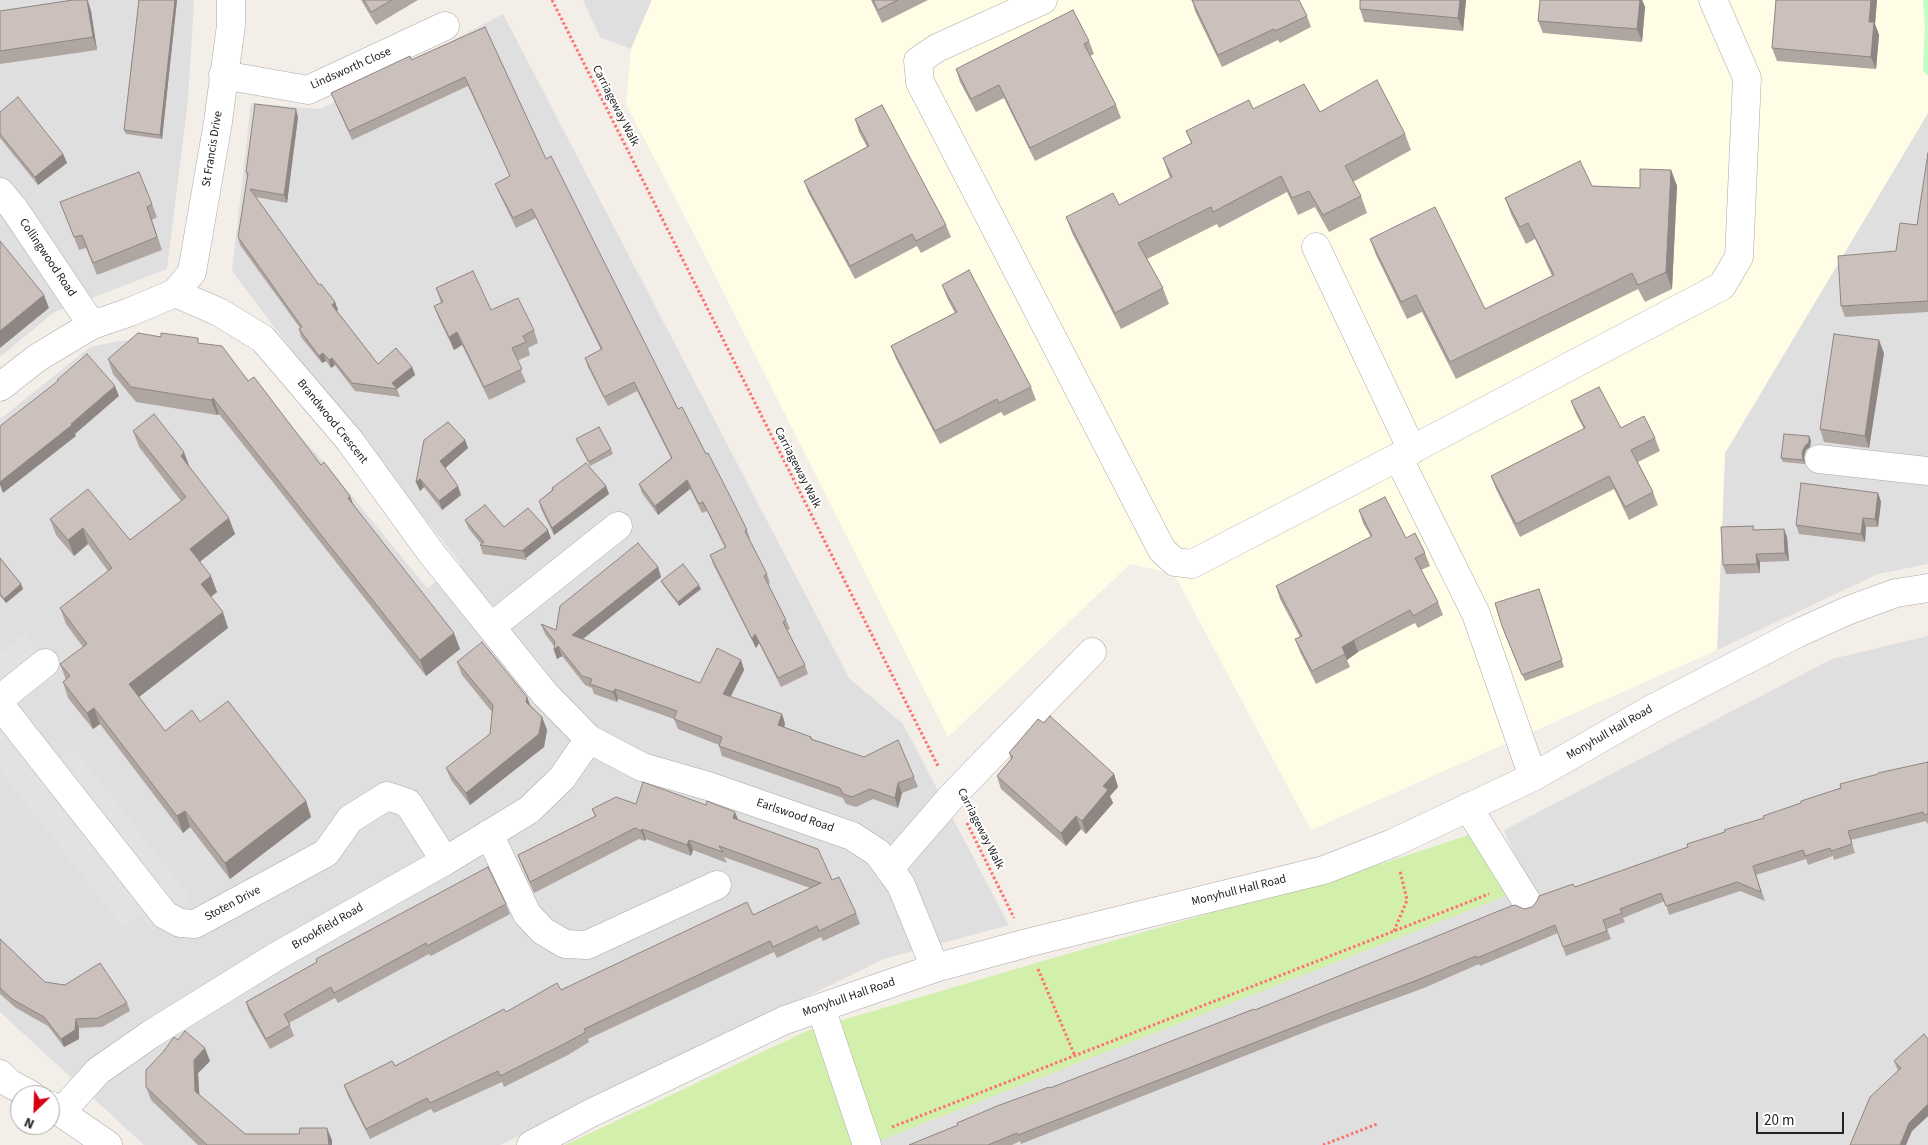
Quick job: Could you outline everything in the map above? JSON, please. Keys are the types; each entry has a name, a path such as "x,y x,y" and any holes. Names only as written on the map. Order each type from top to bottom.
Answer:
{"street":[{"name":"St Francis Drive","path":"175,292 192,272 213,156 231,25 231,0"},
{"path":"1043,0 937,48 918,61 920,82 1162,550 1175,562 1192,564 1405,454 1722,286 1739,257 1747,78 1713,0"},
{"name":"Lindsworth Close","path":"223,75 308,90 445,26"},
{"name":"Collingwood Road","path":"0,192 15,210 92,324"},
{"path":"1316,247 1476,614 1533,778"},
{"path":"0,387 37,358 92,324 130,312 175,292"},
{"name":"Brandwood Crescent","path":"175,292 219,312 263,339 350,441 432,554 491,628 546,694 589,739"},
{"path":"1819,459 1928,471"},
{"path":"491,628 618,526"},
{"name":"Monyhull Hall Road","path":"531,1145 592,1113 785,1020 935,968 1027,943 1324,870 1393,843 1533,778 1650,710 1798,633 1849,610 1896,593 1928,588"},
{"path":"889,869 952,795 1092,652"},
{"path":"0,699 45,663"},
{"name":"Stoten Drive","path":"0,705 165,915 180,923 195,924 326,853 350,819 387,796 408,802 445,861"},
{"name":"Brookfield Road","path":"60,1104 98,1071 151,1034 277,956 445,861 529,810 562,778 589,739"},
{"name":"Earlswood Road","path":"589,739 642,767 708,786 852,836 878,853 901,885 935,968"},
{"path":"1468,807 1521,893"},
{"path":"489,834 527,914 543,931 572,946 587,945 717,885"},
{"path":"821,1008 865,1141"},
{"path":"0,1074 13,1085"},
{"path":"60,1111 108,1145"}],"path":[{"name":"Carriageway Walk","path":"552,0 1027,943 1075,1056"},
{"path":"1393,843 1407,900 1393,932"},
{"path":"865,1141 1075,1056 1393,932 1521,893"},
{"path":"1323,1145 1377,1124"}],"shaded area":[{"path":"0,0 194,0 188,100 167,269 53,313 0,357"},
{"path":"583,0 652,0 631,49 600,37"},
{"path":"652,0 1923,0 1925,26 1923,70 1928,76 1928,113 1725,453 1717,650 1311,830 1174,574 1130,564 948,737 694,234 626,104 631,49"},
{"path":"503,14 849,678 903,724 1009,925 884,959 500,1145 144,1145 0,1012 0,419 90,347 118,341 139,340 228,357 324,462 427,588 461,564 318,385 232,271 251,103 321,109"},
{"path":"1928,113 1928,564 1878,574 1717,650 1725,453"},
{"path":"25,634 57,675 15,707 56,759 73,747 192,899 152,930 140,915 123,928 0,770 0,653"},
{"path":"1928,636 1928,1145 868,1145 1528,886 1504,830 1832,659"}],"green space":[{"path":"1923,0 1928,0 1928,76 1923,70 1925,26"},
{"path":"1472,834 1508,895 868,1145 565,1145 809,1030 1381,864"}],"building":[{"path":"73,0 87,0 93,37 0,51 0,11"},
{"path":"139,0 175,0 160,135 124,130"},
{"path":"364,0 392,0 371,12"},
{"path":"873,0 898,0 878,10"},
{"path":"1192,0 1299,0 1307,16 1218,55"},
{"path":"1360,0 1460,0 1458,18 1360,9"},
{"path":"1540,0 1640,0 1637,29 1538,21"},
{"path":"1776,0 1871,0 1869,22 1874,22 1871,57 1772,48"},
{"path":"1073,10 1089,41 1084,44 1116,105 1030,148 999,85 971,99 956,69"},
{"path":"485,27 546,159 551,156 678,409 682,407 706,454 708,453 767,574 764,576 786,620 783,622 805,665 778,678 755,634 752,639 710,555 726,547 703,502 699,504 687,480 655,506 639,484 672,458 634,382 604,397 585,358 602,349 532,209 513,218 495,184 510,176 465,77 349,131 331,93 410,56 411,60"},
{"path":"1377,80 1405,134 1345,166 1361,196 1323,215 1309,191 1292,198 1281,176 1213,212 1211,207 1138,243 1163,288 1115,313 1066,217 1113,193 1119,205 1172,177 1163,158 1192,143 1186,131 1249,100 1253,109 1304,84 1320,112"},
{"path":"18,97 63,154 35,177 0,134 0,112"},
{"path":"255,104 296,109 284,195 250,189 319,285 321,284 335,302 332,305 378,364 396,348 412,367 392,383 397,389 352,383 332,358 329,360 323,353 319,356 299,329 302,327 238,237 248,173 246,172"},
{"path":"882,105 946,225 916,241 912,234 850,266 804,181 869,146 855,119"},
{"path":"1928,153 1928,301 1841,306 1838,256 1896,251 1900,223 1917,225"},
{"path":"1580,161 1592,186 1640,188 1640,169 1671,170 1666,272 1638,285 1632,273 1450,362 1416,295 1401,302 1370,239 1435,207 1485,309 1554,275 1528,223 1520,227 1505,198"},
{"path":"139,172 152,204 147,207 157,237 93,263 82,235 74,237 60,202"},
{"path":"0,241 44,295 0,331"},
{"path":"969,270 1031,387 999,403 997,399 935,431 891,346 957,312 942,285"},
{"path":"473,271 491,310 518,298 534,330 523,336 526,342 512,348 522,369 484,387 457,332 449,337 434,306 443,302 436,288"},
{"path":"138,333 161,337 161,333 198,338 198,343 222,346 248,381 254,377 321,465 324,462 350,496 348,498 454,633 420,660 213,398 211,400 131,387 108,359"},
{"path":"1834,334 1879,340 1865,436 1820,429"},
{"path":"87,354 115,386 72,425 0,482 0,426 58,381"},
{"path":"1599,387 1621,428 1644,416 1655,438 1631,450 1653,492 1625,507 1609,476 1516,524 1491,476 1585,428 1571,401"},
{"path":"154,414 184,452 181,456 229,518 190,549 211,576 201,584 223,612 129,684 165,731 192,710 200,722 228,701 306,801 225,863 185,811 177,816 94,708 87,713 63,682 70,676 60,664 87,644 60,608 112,568 83,528 68,540 50,519 88,489 130,540 186,497 133,431"},
{"path":"448,422 465,440 440,461 458,486 439,501 420,479 416,482 424,440"},
{"path":"599,427 611,449 589,462 576,439"},
{"path":"1784,434 1809,436 1809,442 1802,452 1803,460 1781,458"},
{"path":"586,463 606,486 552,528 539,501 553,490 552,488"},
{"path":"1801,483 1878,493 1875,519 1863,518 1861,534 1796,525"},
{"path":"1385,497 1406,538 1415,533 1425,553 1415,558 1438,602 1413,616 1410,610 1354,640 1342,647 1345,654 1312,671 1295,639 1302,636 1276,586 1372,536 1359,510"},
{"path":"485,505 504,527 528,508 548,530 524,551 480,545 484,542 465,520"},
{"path":"1753,526 1753,530 1784,529 1785,553 1756,554 1757,564 1723,565 1721,527"},
{"path":"638,543 658,567 572,635 700,683 717,648 741,660 723,694 782,714 778,725 811,737 811,739 864,757 898,740 914,777 898,783 895,798 870,789 852,797 843,794 840,788 719,746 722,737 674,719 677,711 615,689 613,692 590,684 592,679 582,676 558,646 554,650 555,642 541,624 556,630 560,606"},
{"path":"0,558 21,584 4,599 0,594"},
{"path":"683,564 699,585 678,602 661,581"},
{"path":"1539,589 1562,660 1522,675 1502,626 1495,603"},
{"path":"482,642 527,697 526,702 542,717 539,734 466,793 446,768 490,734 493,705 457,662"},
{"path":"1050,716 1114,774 1103,786 1108,790 1082,821 1076,816 1061,833 997,776 1013,757 1009,753 1038,719 1044,723"},
{"path":"1928,762 1928,814 1924,815 1923,812 1848,831 1852,844 1831,851 1830,848 1805,856 1803,850 1753,866 1761,892 1737,882 1666,906 1661,893 1620,909 1622,913 1603,920 1607,931 1563,947 1555,925 1477,958 1476,956 1018,1135 1017,1133 988,1145 909,1145 958,1125 957,1123 997,1106 1050,1088 1255,1010 1511,906 1515,905 1524,909 1532,907 1539,896 1573,884 1575,887 1688,847 1687,844 1764,818 1763,816 1801,803 1801,801 1841,788 1840,784"},
{"path":"643,782 706,805 707,801 735,812 733,818 818,849 832,880 839,877 856,913 819,931 817,926 773,947 770,941 584,1029 586,1032 500,1076 498,1071 430,1103 427,1098 366,1129 344,1085 392,1061 395,1066 504,1009 506,1012 557,983 561,990 747,902 753,915 821,883 719,846 723,852 689,840 687,845 635,828 530,882 518,855 596,816 592,809 616,797 636,804"},
{"path":"488,867 506,904 427,946 426,943 334,993 331,987 284,1014 290,1025 266,1039 246,1002 317,962 316,959"},
{"path":"0,939 45,982 65,985 100,963 127,1003 98,1018 76,1019 75,1030 61,1039 44,1017 12,999 0,988"},
{"path":"185,1031 205,1048 194,1060 195,1091 245,1134 299,1134 300,1128 327,1128 329,1145 207,1145 146,1087 146,1070 174,1037 178,1040"},
{"path":"1924,1034 1928,1039 1928,1104 1909,1123 1900,1145 1850,1145 1870,1097 1901,1068 1894,1061"}]}
